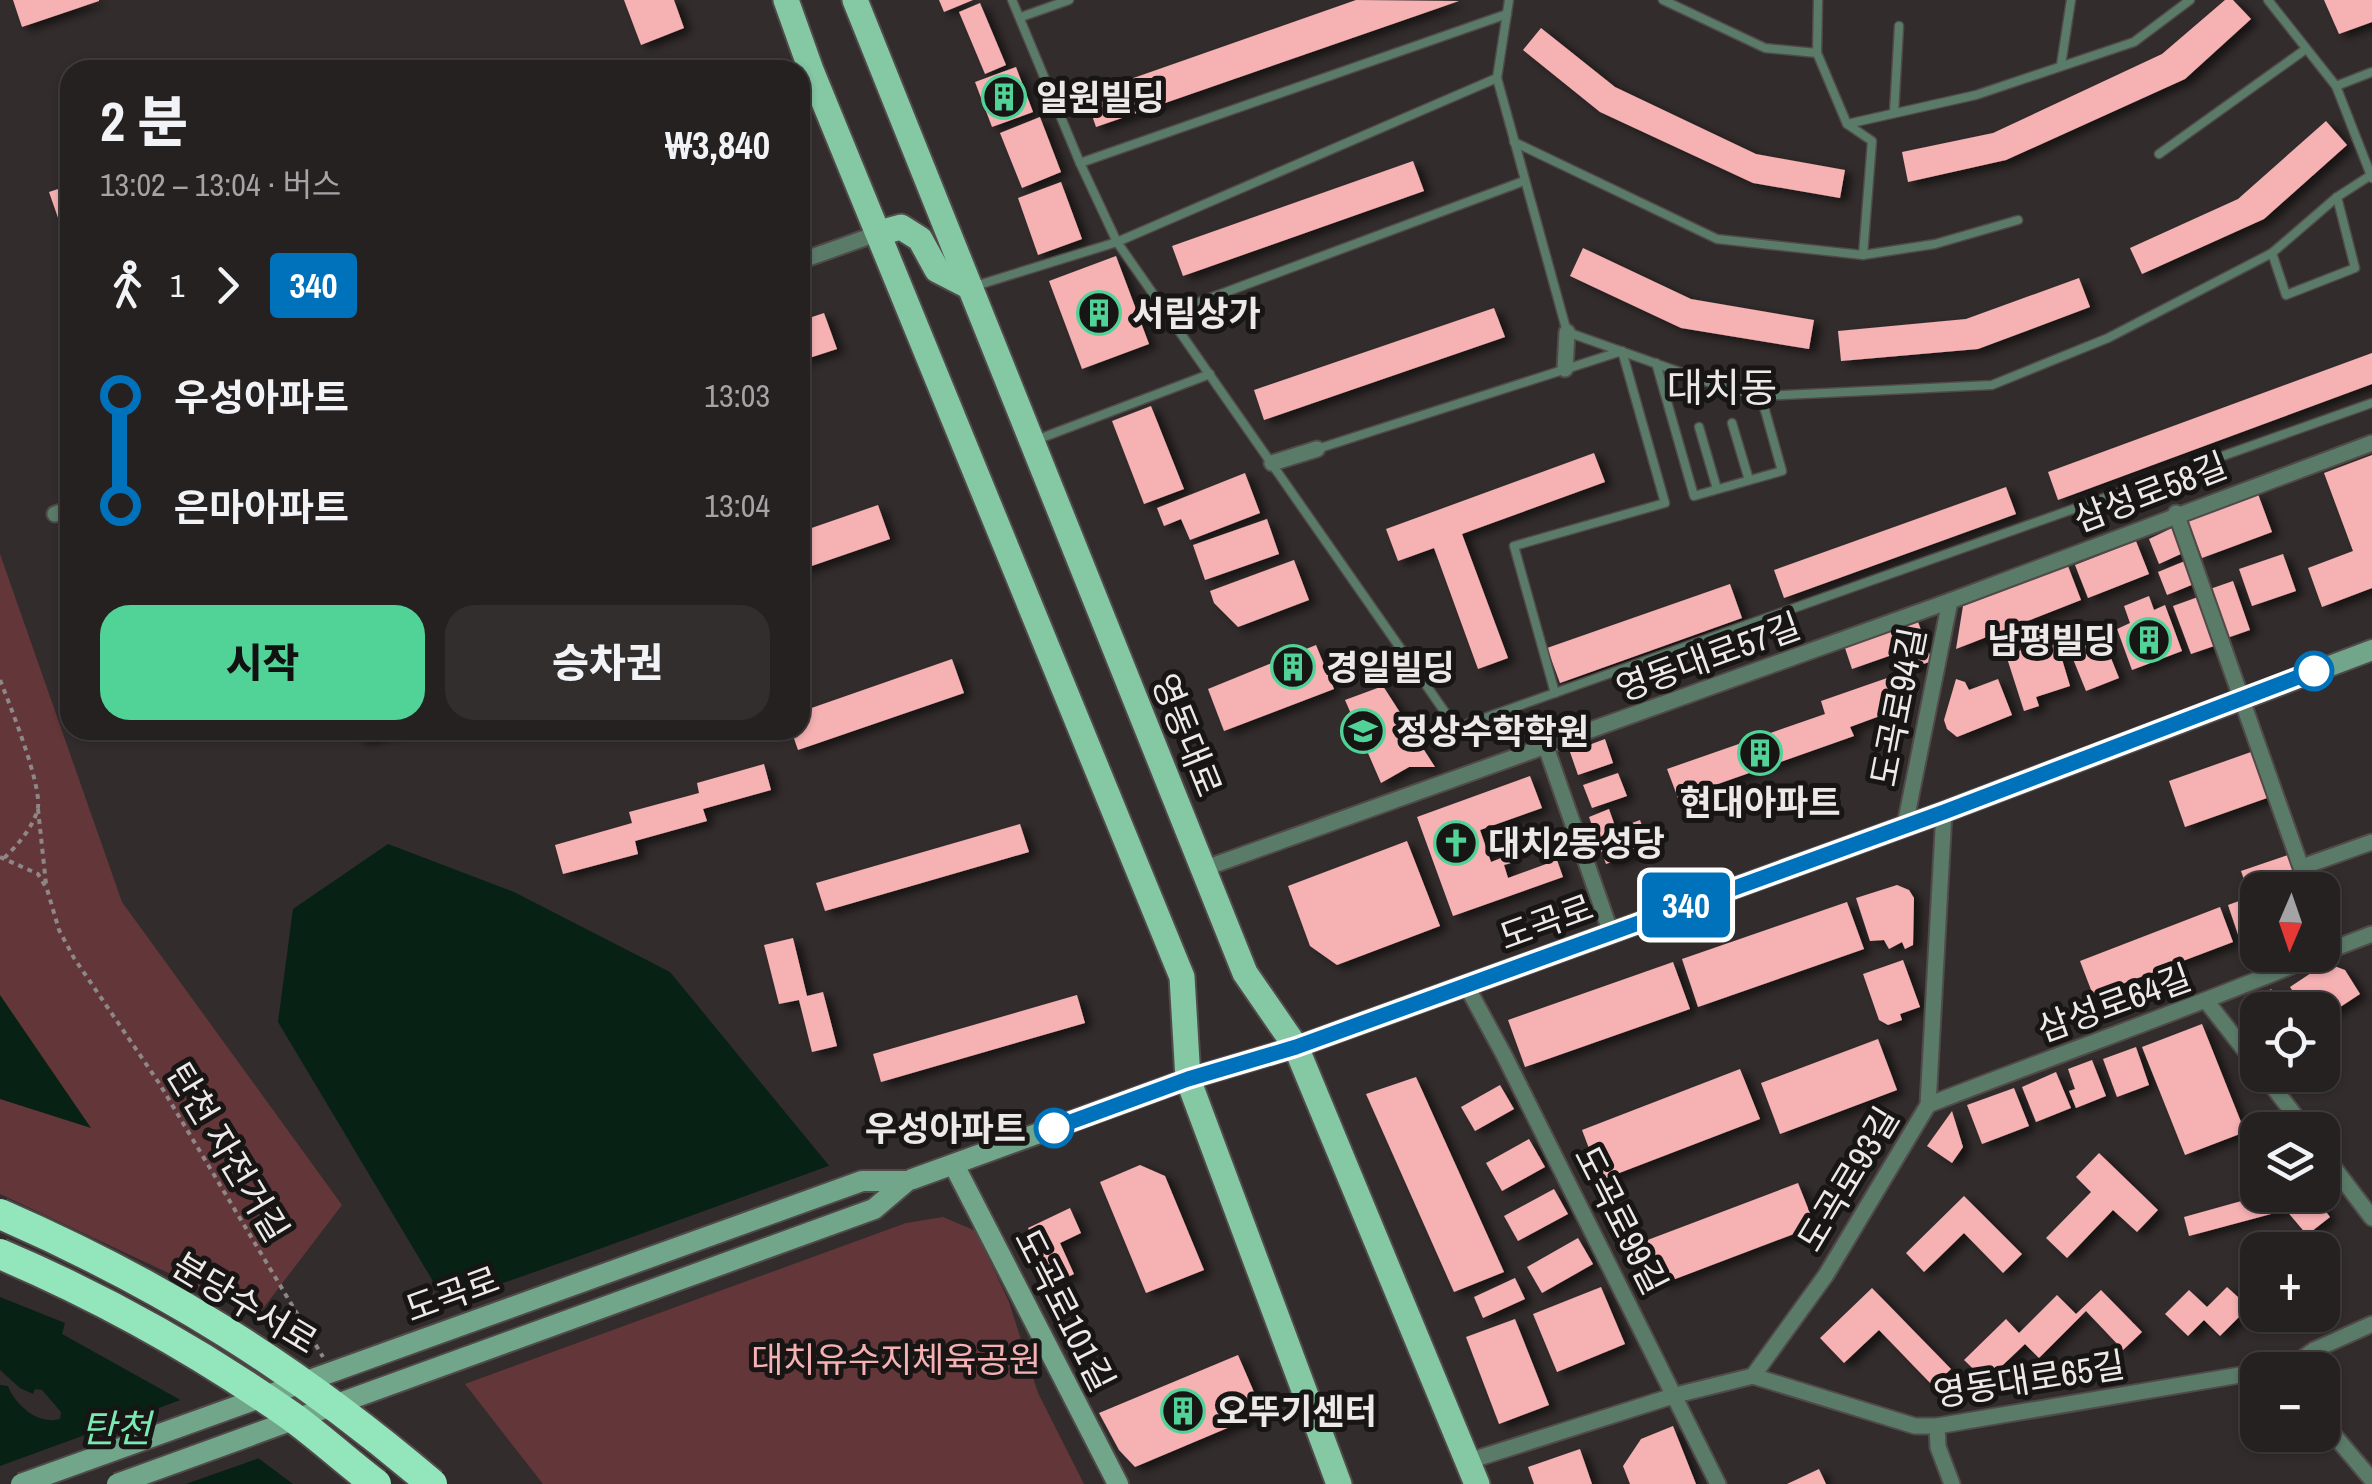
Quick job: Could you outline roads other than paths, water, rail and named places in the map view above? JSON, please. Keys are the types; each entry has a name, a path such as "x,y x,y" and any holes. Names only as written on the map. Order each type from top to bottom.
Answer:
{"highway":[{"name":"분당수서로","path":"0,1214 201,1314 320,1393 432,1484"},
{"name":"분당수서로","path":"0,1254 96,1300 238,1380 295,1419 376,1484"}],"main road":[{"path":"786,0 807,60"},
{"name":"영동대로","path":"855,0 1245,973 1296,1047 1473,1473"},
{"path":"810,67 1182,977 1188,1079 1339,1484"},
{"path":"880,233 901,227 920,239 937,270 970,287"},
{"name":"도곡로","path":"21,1484 862,1180 907,1181 1188,1079 1296,1047 1944,812 2372,650"},
{"name":"도곡로101길","path":"954,1166 1118,1484"},
{"name":"도곡로","path":"117,1484 874,1208 907,1181"}],"street":[{"path":"810,258 880,233"},
{"path":"1565,369 1568,332"},
{"name":"삼성로58길","path":"1950,600 2372,443"},
{"path":"1272,463 1317,449"},
{"path":"2176,514 2304,872"},
{"name":"영동대로57길","path":"1203,869 1950,600"},
{"name":"도곡로94길","path":"1905,825 1950,600"},
{"path":"1546,747 1611,933"},
{"name":"도곡로93길","path":"1753,1376 1826,1275 1928,1105 1944,812"},
{"path":"2302,866 2372,842"},
{"name":"삼성로64길","path":"2340,947 2372,934"},
{"name":"삼성로64길","path":"1928,1105 2279,972"},
{"name":"도곡로99길","path":"1466,985 1718,1484"},
{"path":"2207,1002 2240,1044"},
{"path":"2277,1092 2292,1112"},
{"path":"2340,1176 2372,1218"},
{"path":"2311,1352 2372,1324"},
{"name":"영동대로65길","path":"1753,1376 1915,1426 1937,1426 2240,1375"},
{"path":"1473,1473 1676,1395 1753,1376"},
{"path":"1937,1426 1938,1447 1952,1484"},
{"path":"2340,1442 2372,1480"}],"lane":[{"path":"1012,0 1117,242 1456,728 2372,403"},
{"path":"1021,17 1069,0"},
{"path":"1509,0 1497,78 1568,332 1761,396 1992,385 2108,338 2272,253 2337,197 2371,177 2336,86 2268,0"},
{"path":"1663,0 1765,48 1817,53"},
{"path":"1818,0 1817,53 1847,124 1872,141 1863,256"},
{"path":"2062,65 2071,0"},
{"path":"2172,14 2173,0"},
{"path":"1847,124 1976,94 2134,42 2190,0"},
{"path":"1080,163 1507,14"},
{"path":"1894,113 1899,26"},
{"path":"2159,154 2306,49"},
{"path":"2336,86 2372,72"},
{"path":"970,287 1117,242 1497,78"},
{"path":"1514,142 1718,239 1863,256 1935,244 2018,220"},
{"path":"1167,314 1524,181"},
{"path":"2272,253 2286,295 2355,268 2337,197"},
{"path":"1317,449 1622,351"},
{"path":"1554,693 1514,546 1665,503 1622,351"},
{"path":"1656,363 1694,496 1782,471 1761,396"},
{"path":"1032,442 1210,374"},
{"path":"1732,424 1749,480"},
{"path":"1699,427 1717,489"}],"water":[{"path":"388,844 514,892 670,972 831,1168 446,1303 278,1022 293,909"},
{"path":"0,995 91,1128 0,1099"},
{"name":"탄천","path":"0,1297 65,1323 62,1334 177,1398 293,1484 0,1484 0,1385 8,1386 22,1407 36,1416 60,1419 61,1412 42,1390 35,1389 33,1394 20,1388 0,1370"}],"place":[{"name":"일원빌딩","path":"1004,97"},
{"name":"서림상가","path":"1099,313"},
{"name":"남평빌딩","path":"2149,640"},
{"name":"경일빌딩","path":"1293,667"},
{"name":"정상수학학원","path":"1363,731"},
{"name":"현대아파트","path":"1760,753"},
{"name":"대치2동성당","path":"1456,843"},
{"name":"우성아파트","path":"1054,1128"},
{"name":"오뚜기센터","path":"1183,1411"}],"district":[{"name":"대치동","path":"1722,387"}],"park label":[{"name":"대치유수지체육공원","path":"896,1359"}]}
